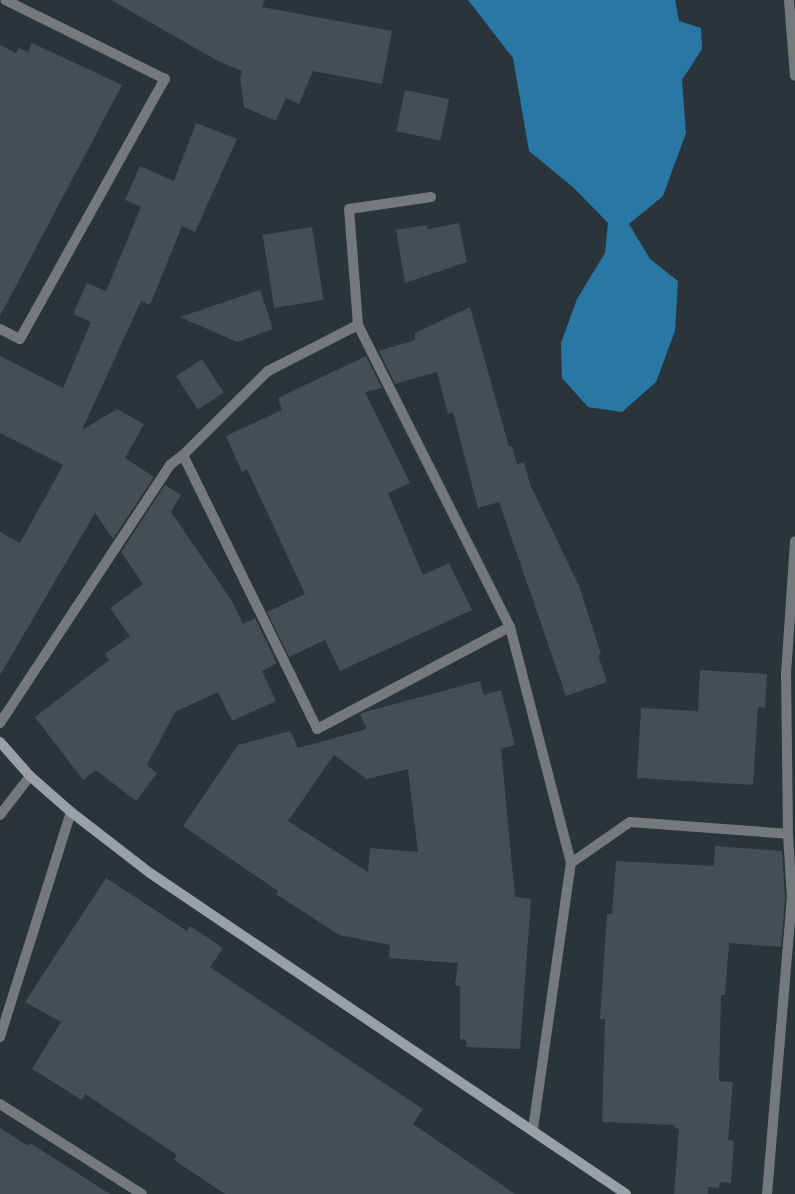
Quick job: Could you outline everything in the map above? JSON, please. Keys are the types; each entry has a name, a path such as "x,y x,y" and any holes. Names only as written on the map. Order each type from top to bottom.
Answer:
{"street":[{"path":"0,329 20,338 164,80 5,0"},
{"path":"789,0 795,76"},
{"path":"431,197 349,209 358,325 510,627 571,863 533,1129"},
{"path":"0,723 170,465 183,456 268,371 358,325"},
{"path":"183,456 317,729 510,627"},
{"path":"767,1194 793,900 788,834 795,541"},
{"path":"0,742 30,776 71,812 150,873 533,1129 626,1194"},
{"path":"0,815 30,776"},
{"path":"0,1037 71,812"},
{"path":"571,863 630,822 788,834"},
{"path":"0,1104 142,1194"}],"water":[{"path":"468,0 675,0 679,21 701,28 702,49 682,80 686,133 663,196 629,224 650,259 678,281 675,331 656,382 622,412 588,407 562,378 561,343 577,299 605,253 608,223 574,188 529,151 513,58"}],"building":[{"path":"111,0 265,0 262,7 392,31 382,84 313,71 299,104 286,98 276,121 244,107 240,77 242,71 218,61"},
{"path":"32,43 122,85 0,316 0,45 16,53 19,48 28,52"},
{"path":"405,90 449,99 440,140 396,131"},
{"path":"196,123 237,139 195,232 182,226 150,305 141,301 82,430 117,409 144,424 125,458 154,477 113,539 95,513 0,675 0,532 20,543 63,465 0,433 0,356 63,388 91,322 73,314 87,283 106,291 141,207 125,200 140,166 174,181"},
{"path":"459,223 467,262 405,283 396,230 426,225 428,229"},
{"path":"312,227 324,300 274,308 263,235"},
{"path":"260,290 273,329 237,342 180,317"},
{"path":"470,307 509,447 512,446 517,464 524,462 530,484 579,586 601,654 598,655 607,682 566,696 499,502 478,508 453,412 448,414 437,372 395,384 379,351 415,340 415,333"},
{"path":"366,356 382,388 365,392 410,483 388,493 423,575 449,563 472,610 340,671 325,640 289,657 267,612 305,594 247,469 242,472 226,436 282,410 278,398"},
{"path":"202,359 224,393 198,409 176,376"},
{"path":"165,485 181,495 171,512 232,601 243,624 255,618 277,663 262,671 276,701 232,721 218,692 175,712 147,765 157,773 136,801 96,770 83,780 35,717 109,660 105,654 130,636 110,608 143,584 121,552"},
{"path":"700,670 767,674 765,708 758,707 753,785 637,778 641,708 698,711"},
{"path":"480,681 484,695 501,690 515,745 501,749 515,897 531,899 520,1049 466,1047 466,1040 460,1039 460,986 455,985 458,963 389,958 390,945 339,935 276,894 278,891 183,826 238,745 290,731 298,748 367,729 360,714","holes":["334,755 367,779 408,769 418,852 370,848 368,872 288,821"]},
{"path":"715,846 782,851 785,899 781,947 729,943 725,995 721,995 719,1081 733,1082 728,1140 734,1141 731,1183 720,1182 719,1188 708,1187 708,1194 674,1194 679,1129 674,1128 675,1125 602,1122 605,1019 600,1019 607,914 612,914 616,861 714,866"},
{"path":"106,878 187,931 190,926 223,948 210,967 423,1109 413,1124 515,1194 225,1194 174,1160 177,1155 85,1094 82,1100 32,1069 61,1022 25,1002"},
{"path":"0,1128 28,1146 30,1143 110,1194 0,1194"}]}
